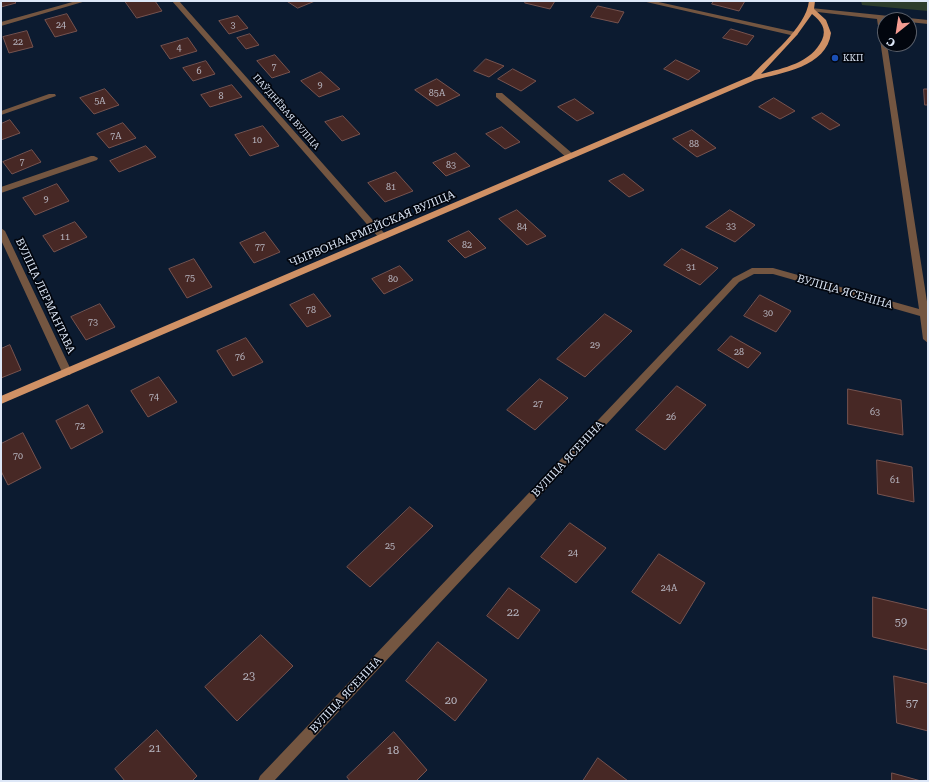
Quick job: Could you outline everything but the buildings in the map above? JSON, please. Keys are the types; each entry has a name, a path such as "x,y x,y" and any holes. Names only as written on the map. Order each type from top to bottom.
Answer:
{"main road":[{"name":"ЧЫРВОНААРМЕЙСКАЯ ВУЛІЦА","path":"752,78 795,34 811,10 812,1"},
{"name":"ЧЫРВОНААРМЕЙСКАЯ ВУЛІЦА","path":"1,400 752,78 804,63 813,58 823,47 827,35 826,25 820,16 811,10"}],"street":[{"path":"1,24 83,1"},
{"name":"ПАЎДНЁВАЯ ВУЛІЦА","path":"175,1 382,236"},
{"path":"645,1 795,34"},
{"path":"811,10 877,17"},
{"path":"917,21 928,22"},
{"path":"885,52 928,339"},
{"path":"499,95 570,156"},
{"path":"1,113 52,96"},
{"path":"1,190 94,158"},
{"name":"ВУЛІЦА ЛЕРМАНТАВА","path":"1,231 67,372"},
{"name":"ВУЛІЦА ЯСЕНІНА","path":"265,781 736,280 752,271 773,271 924,314"}],"green space":[{"path":"861,1 928,1 928,11 862,5"}],"place":[{"name":"ККП","path":"835,58"}]}
